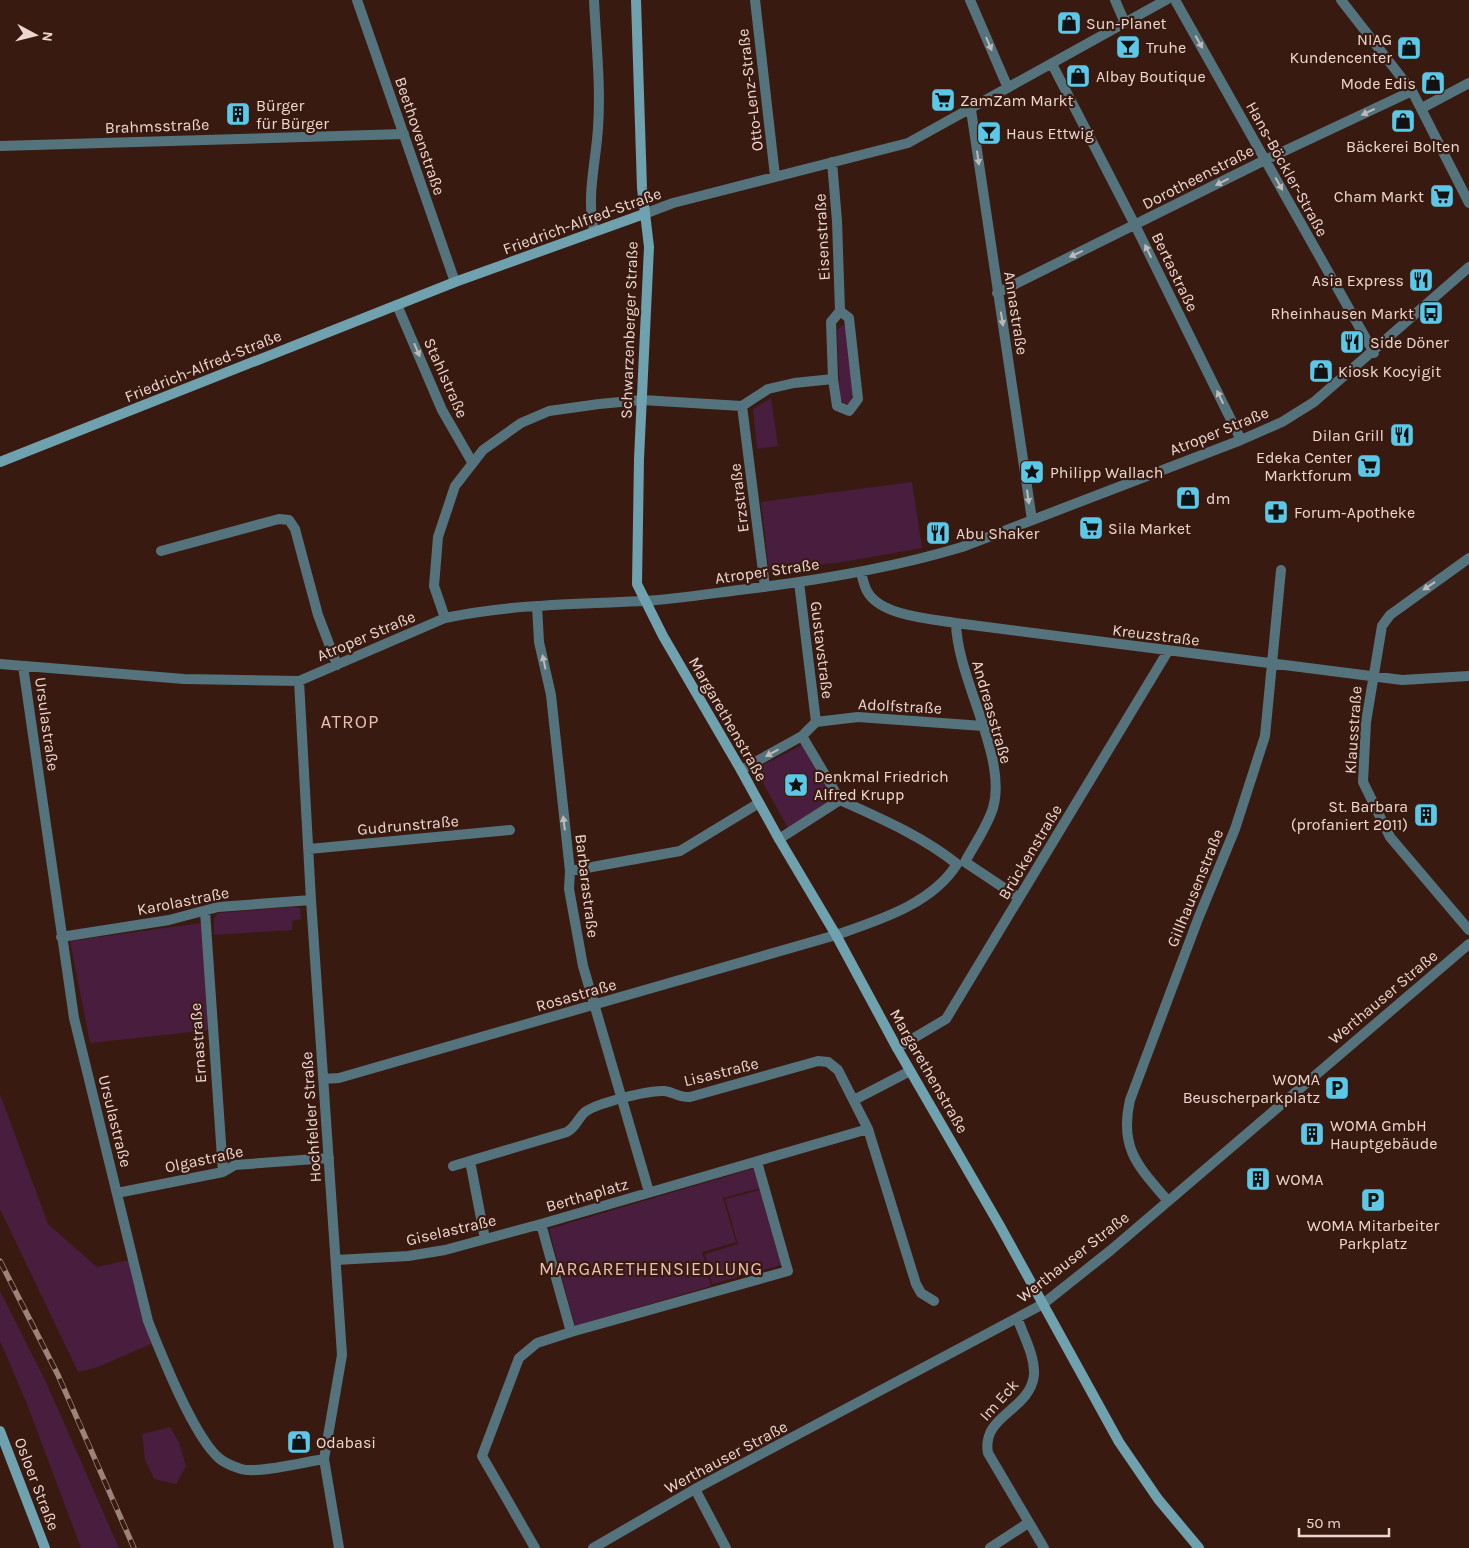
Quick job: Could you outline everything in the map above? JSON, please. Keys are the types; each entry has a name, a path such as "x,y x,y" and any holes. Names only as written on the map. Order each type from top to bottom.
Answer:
{"main road":[{"name":"Schwarzenberger Straße","path":"636,0 644,214 649,247 636,567 637,584 644,601"},
{"name":"Friedrich-Alfred-Straße","path":"0,462 455,282 644,214"},
{"name":"Margarethenstraße","path":"644,601 742,770 779,839 836,935 897,1048 996,1219 1119,1442 1158,1500 1199,1548"},
{"name":"Osloer Straße","path":"0,1431 45,1548"}],"street":[{"name":"Beethovenstraße","path":"357,0 455,282"},
{"path":"594,0 598,127 591,192 591,219 594,231"},
{"name":"Otto-Lenz-Straße","path":"755,0 775,176"},
{"path":"970,0 1008,88"},
{"path":"1116,0 1125,22"},
{"name":"Friedrich-Alfred-Straße","path":"644,214 673,203 908,143 971,110 1166,0"},
{"name":"Hans-Böckler-Straße","path":"1175,0 1374,352"},
{"path":"1341,0 1412,91 1469,203"},
{"name":"Bertastraße","path":"1052,64 1241,440"},
{"path":"1422,108 1469,83"},
{"name":"Dorotheenstraße","path":"997,293 1265,160 1412,91"},
{"name":"Annastraße","path":"971,110 1032,520"},
{"name":"Brahmsstraße","path":"0,146 404,134"},
{"name":"Eisenstraße","path":"832,162 837,221 840,311 831,322 833,379 837,406 849,411 858,399 856,368 849,318 840,311"},
{"name":"Atroper Straße","path":"0,664 184,679 299,681 445,618 496,609 644,601 765,587 861,573 962,547 1241,440 1282,422 1314,402 1374,352 1469,267"},
{"name":"Stahlstraße","path":"397,305 442,410 472,462"},
{"path":"445,618 434,586 438,537 455,486 483,450 520,424 549,411 642,400 742,406 768,389 794,383 833,379"},
{"name":"Erzstraße","path":"742,406 765,587"},
{"path":"161,551 279,519 289,520 295,529 318,615 336,665"},
{"name":"Klausstraße","path":"1469,558 1390,615 1382,626 1366,722 1363,782 1390,837 1469,930"},
{"name":"Gillhausenstraße","path":"1167,1200 1140,1169 1127,1138 1126,1120 1130,1100 1191,937 1235,829 1265,736 1281,570"},
{"name":"Kreuzstraße","path":"861,573 867,592 878,604 899,613 956,623 1372,677 1402,680 1469,676"},
{"name":"Gustavstraße","path":"798,582 816,722"},
{"name":"Barbarastraße","path":"537,606 539,642 551,695 570,871 569,890 583,966 649,1192"},
{"name":"Andreasstraße","path":"836,935 882,918 939,886 961,863 993,808 995,773 983,726 956,643 956,623"},
{"name":"Brückenstraße","path":"897,1048 946,1019 1168,651"},
{"name":"Ursulastraße","path":"23,666 74,1018 148,1322 165,1364 202,1437 220,1459 242,1470 264,1469 324,1459"},
{"name":"Hochfelder Straße","path":"299,681 311,900 342,1355 324,1459 339,1548"},
{"name":"Adolfstraße","path":"816,722 858,717 983,726"},
{"path":"742,770 802,736 816,722"},
{"path":"802,736 840,800 895,825 1019,898"},
{"path":"779,839 840,800"},
{"path":"570,871 680,851 759,803"},
{"name":"Gudrunstraße","path":"309,849 510,830"},
{"name":"Karolastraße","path":"61,937 169,920 218,906 311,900"},
{"name":"Ernastraße","path":"205,911 223,1172"},
{"name":"Rosastraße","path":"323,1078 339,1078 596,1006 836,935"},
{"name":"Werthauser Straße","path":"593,1548 695,1489 1018,1320 1043,1304 1111,1250 1167,1200 1469,944"},
{"name":"Lisastraße","path":"453,1166 567,1132 575,1127 584,1113 593,1108 623,1099 667,1091 680,1098 690,1098 818,1061 828,1062 838,1070 868,1128 916,1284 921,1293 934,1301"},
{"path":"854,1100 910,1070"},
{"name":"Berthaplatz","path":"571,1332 541,1224 868,1128"},
{"name":"Olgastraße","path":"117,1193 223,1172 235,1166 329,1158"},
{"path":"470,1161 484,1239"},
{"path":"535,1548 482,1456 520,1358 537,1343 788,1271 757,1162"},
{"name":"Giselastraße","path":"336,1260 408,1256 445,1250 541,1224"},
{"name":"Im Eck","path":"1018,1320 1032,1358 1034,1373 1031,1390 1015,1408 992,1427 986,1441 988,1453 1044,1548"},
{"path":"695,1489 726,1548"},
{"path":"990,1548 1028,1523"}],"shaded area":[{"path":"843,325 847,326 853,395 848,404 843,403 840,399 837,330"},
{"path":"771,398 778,446 757,449 753,409"},
{"path":"912,482 922,548 843,562 769,571 761,502"},
{"path":"802,745 833,799 788,828 755,769"},
{"path":"300,908 301,919 292,921 292,930 214,935 214,918 218,913"},
{"path":"201,923 210,1030 90,1043 70,941"},
{"path":"0,1094 48,1224 97,1267 129,1260 153,1343 98,1367 78,1372 0,1209"},
{"path":"755,1168 760,1188 723,1198 736,1242 702,1252 711,1286 575,1326 549,1229"},
{"path":"760,1190 781,1265 712,1284 705,1254 738,1244 725,1199"},
{"path":"0,1291 46,1382 119,1548 81,1548 27,1404 0,1341"},
{"path":"170,1427 179,1442 186,1466 176,1484 154,1479 145,1459 142,1434"}],"railway":[{"path":"0,1261 58,1375 134,1548"}],"place":[{"name":"Sun-Planet","path":"1069,23"},
{"name":"Truhe","path":"1128,47"},
{"name":"NIAG Kundencenter","path":"1409,48"},
{"name":"Albay Boutique","path":"1078,76"},
{"name":"Mode Edis","path":"1433,83"},
{"name":"ZamZam Markt","path":"943,100"},
{"name":"Bürger für Bürger","path":"238,114"},
{"name":"Bäckerei Bolten","path":"1403,121"},
{"name":"Haus Ettwig","path":"989,133"},
{"name":"Cham Markt","path":"1442,196"},
{"name":"Asia Express","path":"1421,280"},
{"name":"Rheinhausen Markt","path":"1431,313"},
{"name":"Side Döner","path":"1352,342"},
{"name":"Kiosk Kocyigit","path":"1321,371"},
{"name":"Dilan Grill","path":"1402,435"},
{"name":"Edeka Center Marktforum","path":"1369,466"},
{"name":"Philipp Wallach","path":"1032,472"},
{"name":"dm","path":"1188,498"},
{"name":"Forum-Apotheke","path":"1276,512"},
{"name":"Sila Market","path":"1091,528"},
{"name":"Abu Shaker","path":"938,533"},
{"name":"Denkmal Friedrich Alfred Krupp","path":"796,785"},
{"name":"St. Barbara (profaniert 2011)","path":"1426,815"},
{"name":"WOMA Beuscherparkplatz","path":"1337,1088"},
{"name":"WOMA GmbH Hauptgebäude","path":"1312,1134"},
{"name":"WOMA","path":"1258,1179"},
{"name":"WOMA Mitarbeiter Parkplatz","path":"1373,1200"},
{"name":"Odabasi","path":"299,1442"}],"district":[{"name":"ATROP","path":"350,722"},
{"name":"MARGARETHENSIEDLUNG","path":"651,1269"}]}
